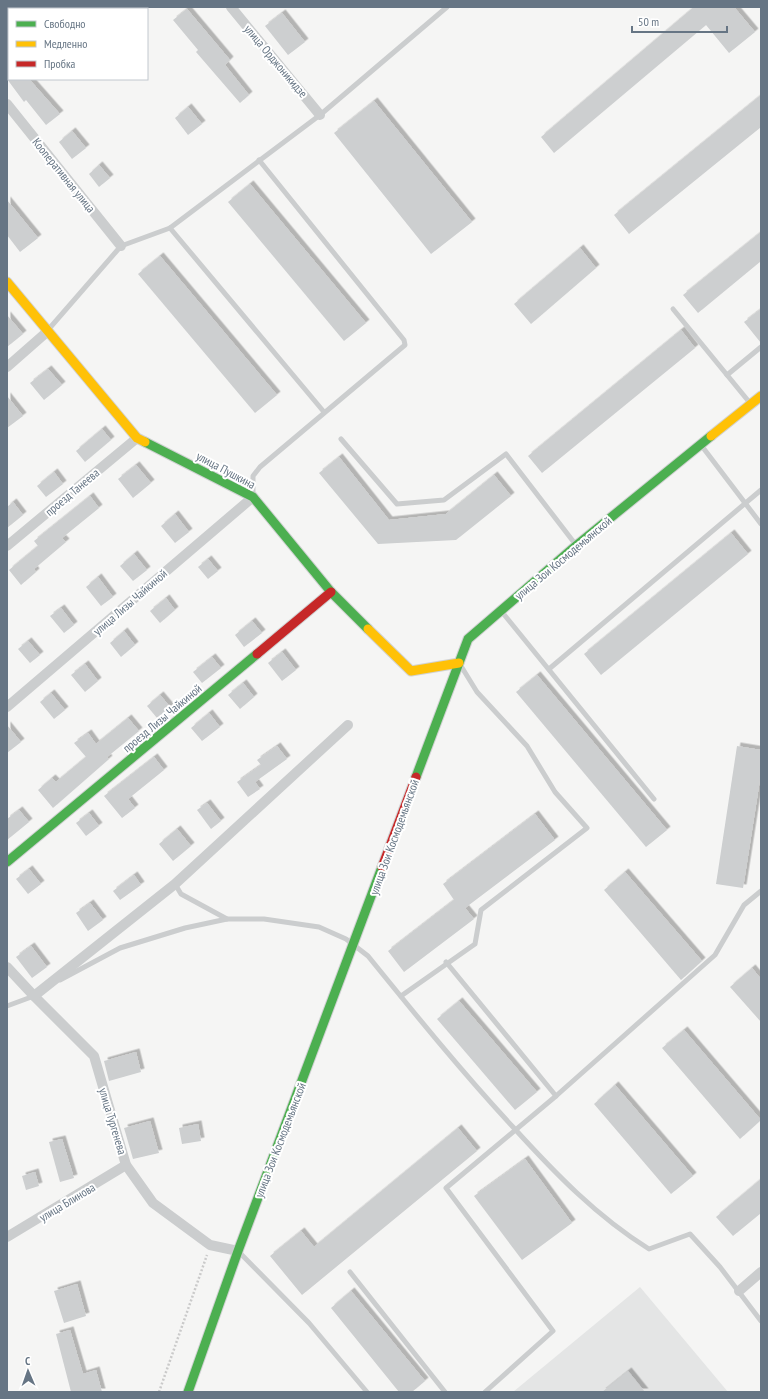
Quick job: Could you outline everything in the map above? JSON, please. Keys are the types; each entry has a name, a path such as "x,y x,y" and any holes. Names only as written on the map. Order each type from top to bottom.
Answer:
{"street":[{"name":"улица Орджоникидзе","path":"231,7 320,114"},
{"name":"Кооперативная улица","path":"7,104 121,246"},
{"name":"улица Пушкина","path":"7,282 137,438 253,497 331,592 411,671 459,663"},
{"path":"7,367 48,331"},
{"name":"улица Зои Космодемьянской","path":"188,1392 238,1251 468,638 500,609 577,545 761,396"},
{"name":"проезд Танеева","path":"7,546 137,438"},
{"name":"улица Лизы Чайкиной","path":"7,707 253,497"},
{"name":"проезд Лизы Чайкиной","path":"7,862 331,592"},
{"path":"34,996 175,884 348,725"},
{"name":"улица Тургенева","path":"7,967 94,1056 126,1165 153,1203 210,1245 238,1251"},
{"name":"улица Блинова","path":"7,1237 126,1165"},
{"path":"739,1291 761,1272"}],"lane":[{"path":"48,331 121,246 170,228 320,114 447,7"},
{"path":"253,497 253,476 260,467 324,412 404,348 405,345 404,340 259,160"},
{"path":"170,228 324,412"},
{"path":"672,309 751,404"},
{"path":"727,375 761,347"},
{"path":"341,438 397,504 444,500 506,454 577,545"},
{"path":"701,445 761,524"},
{"path":"548,669 761,490"},
{"path":"500,609 654,799"},
{"path":"401,996 446,962 475,944 481,910 587,828 555,792 527,746 477,692 459,663"},
{"path":"175,884 181,894 227,919"},
{"path":"485,1392 553,1331 446,1188 556,1096 715,956 744,905 761,891"},
{"path":"7,1006 34,996 120,948 185,928 227,919 264,919 319,927 346,938 353,946 368,956 480,1091 556,1174 621,1232 649,1249 690,1234 739,1291 761,1321"},
{"path":"446,962 556,1096"},
{"path":"238,1251 309,1323 367,1392"},
{"path":"350,1272 445,1392"}],"path":[{"path":"159,1392 210,1245"}],"shaded area":[{"path":"640,1287 728,1392 513,1392"}],"building":[{"path":"694,7 734,7 755,32 729,53 706,25 554,153 541,137"},
{"path":"187,9 230,60 225,65 249,95 240,103 196,52 198,50 173,20"},
{"path":"282,13 305,42 288,55 265,26"},
{"path":"7,79 30,80 60,114 46,125 26,100 24,102"},
{"path":"761,95 761,127 629,234 614,215"},
{"path":"374,101 472,222 431,254 334,133"},
{"path":"188,107 202,124 188,135 175,118"},
{"path":"72,131 86,148 72,159 59,142"},
{"path":"99,165 110,178 99,187 89,174"},
{"path":"250,184 366,323 344,341 228,202"},
{"path":"7,200 38,238 20,252 7,235"},
{"path":"761,232 761,261 698,313 683,295"},
{"path":"580,248 596,268 531,324 514,304"},
{"path":"160,256 277,395 255,413 138,274"},
{"path":"761,309 761,343 744,322"},
{"path":"7,315 23,334 7,347"},
{"path":"681,330 695,348 542,473 528,456"},
{"path":"48,369 62,385 44,400 30,383"},
{"path":"7,396 23,416 7,428"},
{"path":"102,429 111,440 85,462 76,451"},
{"path":"339,457 389,520 446,514 494,475 511,496 456,540 378,544 319,473"},
{"path":"136,465 151,483 133,498 118,479"},
{"path":"54,472 63,484 46,497 37,486"},
{"path":"90,496 99,508 62,538 66,542 34,569 36,572 21,585 9,570 38,546 34,541"},
{"path":"13,502 23,515 7,528 7,507"},
{"path":"175,514 189,532 175,543 161,526"},
{"path":"731,533 748,554 601,675 584,654"},
{"path":"134,554 147,570 133,581 120,566"},
{"path":"208,559 218,571 208,579 198,567"},
{"path":"98,577 113,597 101,606 86,587"},
{"path":"166,598 175,610 160,623 150,611"},
{"path":"61,608 74,625 64,633 50,616"},
{"path":"252,621 262,633 244,647 235,635"},
{"path":"124,631 135,645 121,657 110,643"},
{"path":"28,641 40,655 30,663 18,649"},
{"path":"282,652 296,670 282,681 268,663"},
{"path":"212,657 221,668 202,683 193,672"},
{"path":"85,664 98,681 85,692 71,675"},
{"path":"537,675 667,830 646,847 516,692"},
{"path":"243,683 254,697 240,709 228,695"},
{"path":"51,693 65,710 54,719 40,702"},
{"path":"160,695 171,708 157,718 147,706"},
{"path":"209,713 220,727 202,741 191,728"},
{"path":"128,718 139,731 107,757 109,759 53,808 38,790 52,778 56,782 86,757 74,743 88,733 96,744"},
{"path":"7,725 21,742 7,753"},
{"path":"277,746 287,759 255,782 260,789 248,797 237,782 261,765 257,760"},
{"path":"737,746 761,750 761,773 743,888 716,884"},
{"path":"154,757 164,770 128,799 135,808 122,818 104,796"},
{"path":"207,803 221,821 211,829 197,810"},
{"path":"19,810 29,822 7,840 7,819"},
{"path":"89,813 99,826 86,836 76,823"},
{"path":"535,814 555,840 465,908 474,919 404,972 388,951 454,900 443,884"},
{"path":"177,829 191,846 173,861 159,844"},
{"path":"29,869 41,884 28,894 16,879"},
{"path":"625,872 702,961 681,980 604,890"},
{"path":"134,875 141,885 120,900 113,891"},
{"path":"90,903 103,920 88,931 76,913"},
{"path":"31,946 47,967 32,978 16,957"},
{"path":"752,968 761,979 761,1022 730,987"},
{"path":"459,1001 537,1092 515,1110 437,1019"},
{"path":"684,1030 761,1120 740,1139 662,1048"},
{"path":"136,1052 141,1072 109,1081 104,1061"},
{"path":"615,1085 693,1176 671,1194 594,1104"},
{"path":"150,1121 159,1153 133,1159 124,1128"},
{"path":"198,1124 201,1141 182,1144 179,1128"},
{"path":"458,1128 477,1151 302,1295 270,1256 301,1231 314,1247"},
{"path":"62,1139 74,1178 60,1182 49,1142"},
{"path":"525,1159 572,1223 522,1260 474,1196"},
{"path":"35,1172 39,1186 26,1190 22,1176"},
{"path":"761,1179 761,1213 733,1236 716,1217"},
{"path":"77,1284 86,1316 64,1323 54,1291"},
{"path":"351,1291 425,1381 412,1392 399,1392 331,1308"},
{"path":"70,1330 83,1374 96,1370 102,1392 71,1392 56,1334"},
{"path":"628,1371 645,1392 602,1392"}],"traffic: fast":[{"path":"416,777 468,639 577,545 711,436"},
{"path":"145,442 253,497 331,592 368,629"},
{"path":"7,862 257,654"},
{"path":"188,1392 238,1251 382,867"}],"traffic: slow":[{"path":"7,282 137,438 145,442"},
{"path":"711,436 761,396"},
{"path":"368,629 411,671 459,663"}],"traffic: jam":[{"path":"257,654 331,592"},
{"path":"382,867 416,777"}]}
